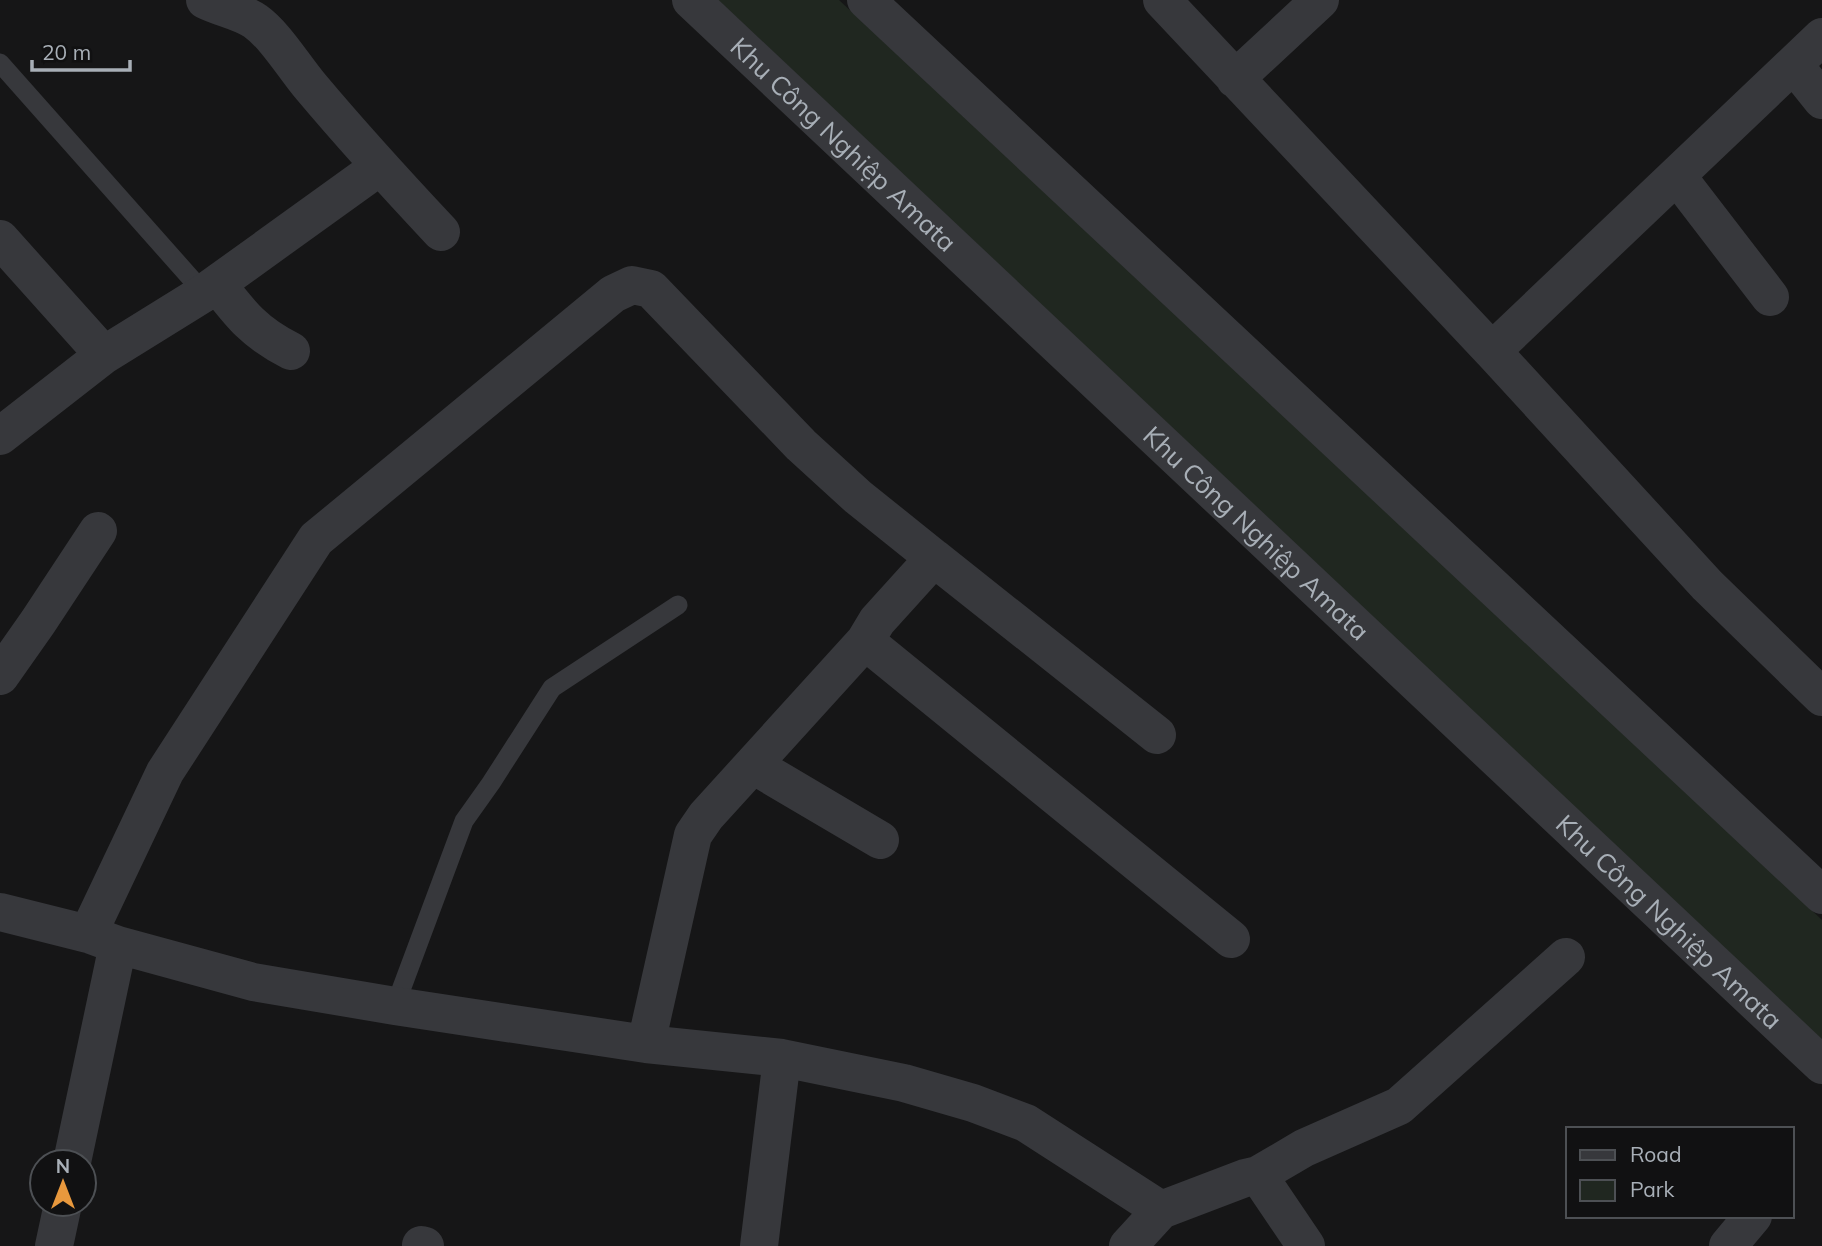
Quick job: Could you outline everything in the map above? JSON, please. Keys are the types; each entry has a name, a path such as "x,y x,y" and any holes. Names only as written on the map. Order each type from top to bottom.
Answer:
{"street":[{"path":"205,0 255,22 268,33 379,166 441,232"},
{"name":"Khu Công Nghiệp Amata","path":"691,0 1822,1065"},
{"path":"866,0 1822,895"},
{"path":"1162,0 1492,351 1707,585 1822,697"},
{"path":"1235,79 1320,0"},
{"path":"1492,351 1822,37"},
{"path":"1794,65 1822,100"},
{"path":"0,436 104,355 211,288 379,166"},
{"path":"1677,176 1770,297"},
{"path":"0,239 104,355"},
{"path":"74,1148 103,939 165,772 316,539 612,293 632,285 651,289 801,445 858,497 1157,735"},
{"path":"211,288 271,341 291,351"},
{"path":"0,676 98,531"},
{"path":"646,1044 693,835 706,816 865,641 877,621 934,558"},
{"path":"865,641 1231,939"},
{"path":"752,765 880,840"},
{"path":"0,912 253,982 646,1044 782,1058 904,1083 973,1103 1026,1123 1161,1210"},
{"path":"1128,1246 1161,1210 1258,1175 1304,1148 1399,1106 1566,957"},
{"path":"759,1246 782,1058"},
{"path":"1258,1175 1306,1246"},
{"path":"54,1246 60,1218"},
{"path":"1728,1246 1751,1218"}],"lane":[{"path":"0,62 211,288"},
{"path":"395,1006 464,821 552,688 678,605"}],"green space":[{"path":"718,0 839,0 1822,920 1822,1040"}]}
